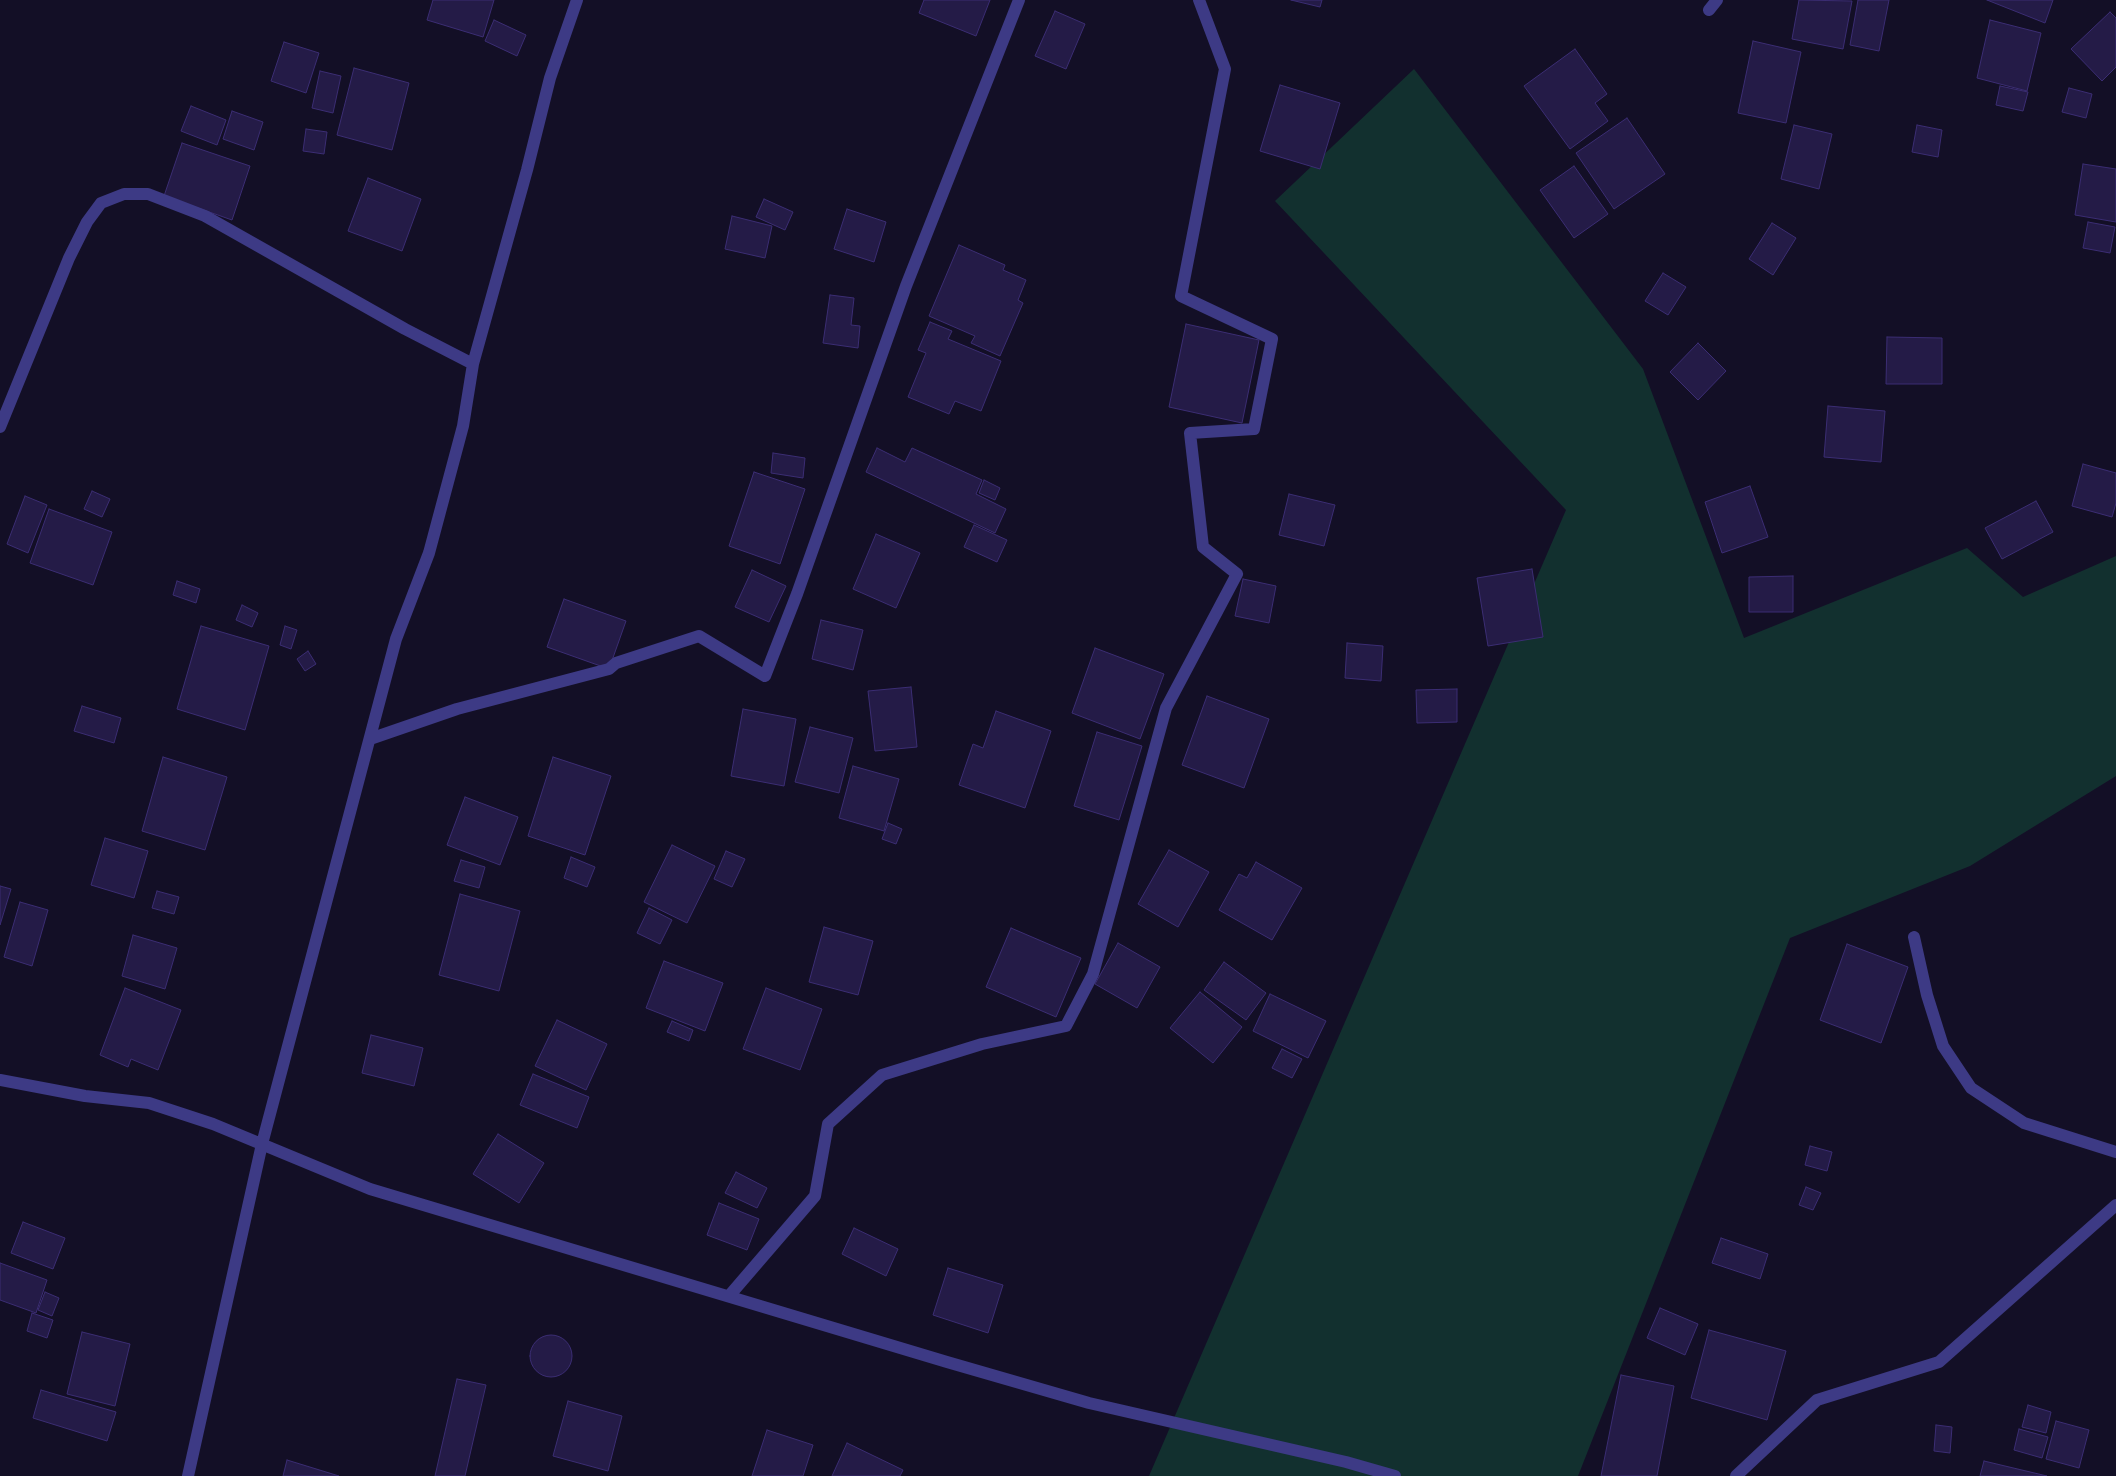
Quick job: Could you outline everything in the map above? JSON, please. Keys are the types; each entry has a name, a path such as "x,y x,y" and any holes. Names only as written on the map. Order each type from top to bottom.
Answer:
{"street":[{"path":"188,1476 262,1144 396,639 429,553 463,426 473,364 550,78 577,0"},
{"path":"370,739 457,710 609,669 616,663 699,636 766,676 798,594 906,286 1019,0"},
{"path":"729,1296 815,1196 828,1124 882,1075 982,1044 1066,1026 1093,974 1166,708 1237,574 1203,547 1190,433 1254,430 1272,339 1181,296 1225,69 1198,0"},
{"path":"0,427 69,258 87,222 101,204 124,194 148,194 205,216 406,329 473,364"},
{"path":"1914,937 1927,995 1943,1046 1971,1088 2024,1123 2116,1152"},
{"path":"0,1080 85,1096 149,1103 213,1124 370,1189 947,1362 1089,1403 1346,1462 1395,1476"},
{"path":"1736,1476 1817,1400 1939,1362 2116,1205"}],"green space":[{"path":"1414,69 1643,369 1744,638 1967,548 2023,597 2116,556 2116,776 1970,866 1790,938 1578,1476 1149,1476 1566,510 1275,201"}],"building":[{"path":"433,0 494,0 483,37 427,20"},
{"path":"924,0 990,0 976,36 919,13"},
{"path":"1291,0 1322,0 1320,7"},
{"path":"1799,0 1852,1 1843,49 1792,39"},
{"path":"1858,0 1889,0 1879,51 1850,45"},
{"path":"1987,0 2053,0 2045,23"},
{"path":"1055,11 1085,24 1066,69 1035,56"},
{"path":"2110,12 2116,18 2116,67 2102,81 2071,49"},
{"path":"494,20 526,35 517,56 485,41"},
{"path":"1990,20 2041,33 2027,91 1977,78"},
{"path":"1753,41 1801,52 1786,123 1738,113"},
{"path":"284,42 319,53 306,93 271,81"},
{"path":"1575,49 1607,94 1595,103 1608,121 1570,149 1524,86"},
{"path":"354,68 409,83 392,150 337,135"},
{"path":"320,71 341,76 333,113 312,108"},
{"path":"1280,85 1340,103 1320,169 1260,151"},
{"path":"2000,86 2028,92 2023,111 1996,105"},
{"path":"2069,88 2092,94 2086,118 2062,112"},
{"path":"191,106 226,120 217,145 181,131"},
{"path":"232,111 263,122 254,150 223,139"},
{"path":"1627,118 1665,174 1614,209 1576,153"},
{"path":"1794,125 1832,134 1819,189 1781,179"},
{"path":"1917,125 1942,130 1938,157 1912,152"},
{"path":"306,129 327,132 324,154 303,151"},
{"path":"182,143 250,166 232,220 164,196"},
{"path":"2083,164 2116,169 2116,222 2075,215"},
{"path":"1574,166 1608,214 1574,238 1540,190"},
{"path":"368,178 421,199 402,251 348,231"},
{"path":"764,199 793,212 785,230 756,217"},
{"path":"847,209 886,222 874,262 834,249"},
{"path":"732,216 772,226 765,258 725,249"},
{"path":"2088,222 2115,227 2110,253 2083,248"},
{"path":"1772,223 1796,238 1773,275 1749,259"},
{"path":"959,245 1005,265 1003,270 1026,280 1018,300 1023,303 1000,356 971,343 975,336 929,316"},
{"path":"1663,273 1686,287 1668,315 1645,301"},
{"path":"830,295 854,298 851,325 860,326 858,348 823,343"},
{"path":"930,322 952,331 948,339 1001,361 981,411 955,401 949,414 908,397 926,353 918,350"},
{"path":"1186,324 1259,340 1242,423 1169,407"},
{"path":"1887,337 1942,338 1942,384 1886,384"},
{"path":"1698,343 1726,371 1698,400 1670,372"},
{"path":"1828,406 1885,411 1881,462 1824,457"},
{"path":"877,448 905,462 912,448 982,480 976,494 1006,509 995,533 866,472"},
{"path":"773,453 805,458 803,478 771,473"},
{"path":"2083,464 2116,473 2116,503 2112,517 2072,506"},
{"path":"754,472 805,489 780,564 729,546"},
{"path":"984,480 1000,488 995,500 979,493"},
{"path":"1750,486 1768,537 1722,553 1705,502"},
{"path":"92,491 110,499 102,517 84,509"},
{"path":"1289,494 1335,505 1324,546 1279,535"},
{"path":"25,496 47,505 28,553 7,544"},
{"path":"2036,501 2053,532 2002,559 1985,528"},
{"path":"49,509 112,532 93,585 30,563"},
{"path":"974,525 1007,540 997,562 964,547"},
{"path":"876,534 920,553 896,608 853,589"},
{"path":"1532,569 1543,637 1488,646 1477,578"},
{"path":"752,570 786,586 769,622 735,607"},
{"path":"1793,576 1793,612 1749,612 1749,577"},
{"path":"1243,579 1276,586 1269,623 1235,616"},
{"path":"177,581 200,589 196,603 173,595"},
{"path":"564,599 626,621 609,669 547,647"},
{"path":"242,605 258,613 252,627 236,620"},
{"path":"821,620 863,630 853,670 812,659"},
{"path":"201,626 269,646 245,730 177,709"},
{"path":"285,626 297,630 291,649 280,645"},
{"path":"1347,643 1383,646 1381,681 1345,678"},
{"path":"1095,648 1164,674 1140,739 1072,713"},
{"path":"308,651 316,664 305,671 297,659"},
{"path":"911,687 917,747 875,751 868,691"},
{"path":"1457,689 1457,722 1417,723 1416,690"},
{"path":"1207,696 1269,719 1244,788 1182,765"},
{"path":"82,706 121,718 114,743 74,731"},
{"path":"743,709 796,719 784,786 731,776"},
{"path":"996,711 1051,731 1025,808 959,785 973,744 983,748"},
{"path":"810,727 853,738 839,793 795,782"},
{"path":"1097,732 1142,746 1119,820 1074,806"},
{"path":"163,757 227,777 205,850 142,831"},
{"path":"553,757 611,776 585,855 528,836"},
{"path":"853,766 899,779 884,831 839,818"},
{"path":"465,797 518,817 500,865 447,845"},
{"path":"888,823 902,829 896,844 882,839"},
{"path":"105,838 148,851 134,898 91,885"},
{"path":"672,845 715,866 687,923 644,902"},
{"path":"1169,850 1209,872 1178,927 1138,904"},
{"path":"726,851 745,859 732,887 714,879"},
{"path":"571,857 595,867 587,887 564,878"},
{"path":"461,860 485,867 479,888 454,881"},
{"path":"1256,862 1302,888 1272,940 1219,910 1239,874 1247,878"},
{"path":"0,886 11,889 0,925"},
{"path":"157,891 179,897 174,914 152,908"},
{"path":"460,894 520,911 499,991 439,975"},
{"path":"20,902 48,910 32,966 4,957"},
{"path":"649,908 672,920 660,944 637,933"},
{"path":"824,927 873,941 858,995 809,982"},
{"path":"1011,928 1081,958 1056,1017 986,987"},
{"path":"133,935 177,948 165,989 122,976"},
{"path":"1118,943 1160,967 1137,1008 1095,984"},
{"path":"1847,944 1908,967 1881,1043 1820,1020"},
{"path":"664,961 723,983 705,1031 646,1008"},
{"path":"1224,962 1266,993 1246,1020 1204,990"},
{"path":"125,988 181,1010 158,1070 131,1059 128,1067 100,1055"},
{"path":"766,988 822,1009 800,1070 743,1049"},
{"path":"1200,992 1242,1027 1213,1063 1170,1028"},
{"path":"1270,994 1326,1021 1308,1058 1253,1031"},
{"path":"557,1020 607,1044 586,1090 535,1066"},
{"path":"672,1021 693,1030 689,1041 667,1032"},
{"path":"371,1035 423,1048 414,1086 362,1073"},
{"path":"1282,1049 1302,1059 1292,1078 1272,1068"},
{"path":"533,1074 589,1097 577,1128 520,1105"},
{"path":"498,1134 544,1163 519,1203 473,1174"},
{"path":"1810,1146 1832,1152 1827,1171 1805,1165"},
{"path":"736,1172 767,1188 757,1208 725,1193"},
{"path":"1806,1187 1821,1193 1813,1210 1799,1205"},
{"path":"719,1203 759,1219 747,1250 707,1235"},
{"path":"23,1222 65,1238 53,1269 11,1253"},
{"path":"854,1228 898,1249 886,1276 842,1254"},
{"path":"1721,1238 1768,1254 1760,1279 1712,1263"},
{"path":"0,1263 47,1280 36,1313 0,1300"},
{"path":"948,1268 1003,1285 988,1333 933,1315"},
{"path":"45,1292 59,1298 52,1316 38,1310"},
{"path":"1660,1308 1698,1324 1685,1355 1647,1338"},
{"path":"32,1313 53,1320 47,1338 27,1331"},
{"path":"1709,1330 1786,1351 1767,1420 1691,1398"},
{"path":"82,1332 130,1344 115,1406 67,1394"},
{"path":"555,1335 563,1338 569,1344 572,1356 569,1368 563,1374 547,1377 539,1374 533,1368 530,1352 533,1344 539,1338"},
{"path":"1621,1375 1674,1386 1657,1476 1601,1476"},
{"path":"457,1379 486,1385 465,1476 435,1476"},
{"path":"41,1390 116,1412 107,1441 33,1418"},
{"path":"568,1401 622,1416 608,1471 553,1456"},
{"path":"2028,1405 2051,1412 2046,1433 2022,1427"},
{"path":"2056,1421 2089,1430 2079,1468 2046,1459"},
{"path":"1936,1425 1952,1427 1950,1453 1934,1451"},
{"path":"2019,1429 2048,1437 2042,1458 2014,1450"},
{"path":"767,1430 813,1445 803,1476 752,1476"},
{"path":"847,1443 903,1470 900,1476 832,1476"},
{"path":"287,1460 339,1476 283,1476"},
{"path":"1984,1461 2047,1476 1980,1476"}]}
